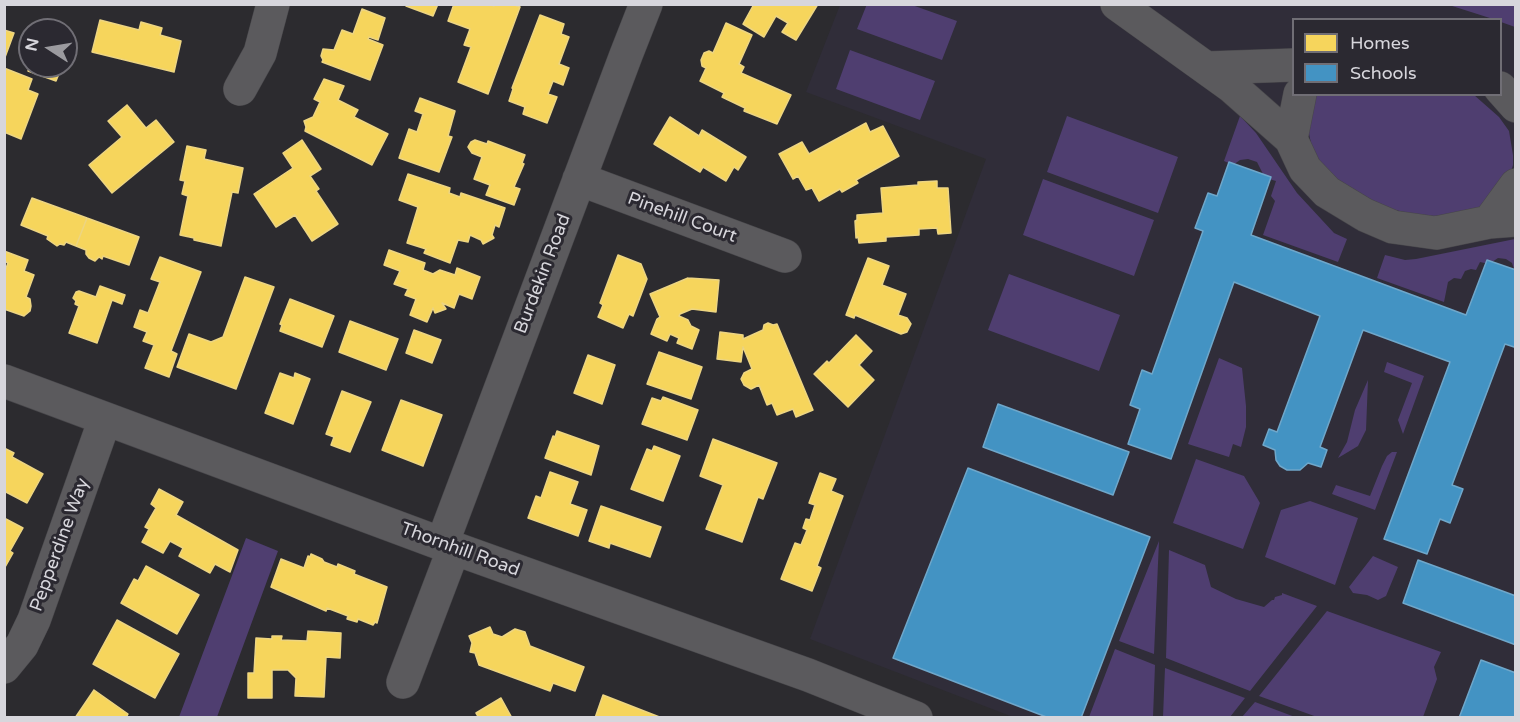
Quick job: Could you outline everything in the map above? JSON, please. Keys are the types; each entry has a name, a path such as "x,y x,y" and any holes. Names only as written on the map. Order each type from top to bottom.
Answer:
{"street":[{"path":"240,89 260,53 273,4"},
{"name":"Burdekin Road","path":"403,682 448,546 579,179 646,4"},
{"path":"1117,4 1231,86 1291,139 1305,169 1327,192 1365,215 1393,227 1436,233 1502,221 1515,185"},
{"path":"1206,68 1292,65"},
{"path":"1502,90 1515,106"},
{"path":"1291,139 1300,96"},
{"name":"Pinehill Court","path":"579,179 784,256"},
{"name":"Thornhill Road","path":"4,381 448,546 808,675 916,717"},
{"name":"Pepperdine Way","path":"4,667 22,645 34,620 105,419"}],"shaded area":[{"path":"867,4 912,5 957,21 942,60 857,29"},
{"path":"840,5 1515,5 1515,717 1013,717 810,639 986,159 806,92"},
{"path":"1449,5 1515,5 1515,27 1502,22 1502,18 1490,18"},
{"path":"850,50 935,81 920,120 836,89"},
{"path":"1312,96 1475,96 1499,117 1509,131 1513,165 1510,175 1483,207 1456,215 1424,217 1391,209 1353,192 1324,169 1312,148 1307,124"},
{"path":"1067,116 1178,157 1158,213 1047,172"},
{"path":"1240,116 1256,133 1297,193 1334,233 1347,239 1338,262 1263,235 1275,201 1271,196 1276,181 1265,178 1257,162 1248,159 1240,160 1233,165 1224,161"},
{"path":"1043,179 1154,220 1134,276 1023,235"},
{"path":"1515,239 1515,272 1512,263 1506,259 1498,258 1489,264 1480,262 1476,270 1465,271 1461,279 1454,278 1448,282 1444,302 1377,278 1385,255 1405,260 1416,259"},
{"path":"1009,274 1120,315 1099,371 988,330"},
{"path":"1219,358 1242,368 1246,406 1246,427 1241,447 1233,444 1229,457 1188,444"},
{"path":"1387,362 1424,376 1403,434 1398,420 1412,383 1384,372"},
{"path":"1368,380 1366,430 1358,446 1338,458 1347,442 1355,410"},
{"path":"1392,452 1397,452 1375,510 1332,494 1336,485 1370,496 1387,456"},
{"path":"1196,459 1244,476 1260,503 1243,549 1173,523"},
{"path":"1310,501 1358,518 1335,585 1265,557 1281,510"},
{"path":"246,538 278,551 217,717 179,717"},
{"path":"1159,541 1154,654 1119,641"},
{"path":"1169,550 1205,565 1211,587 1236,599 1264,607 1282,593 1317,606 1250,691 1166,658"},
{"path":"1373,556 1398,567 1386,596 1378,600 1367,595 1353,593 1349,587"},
{"path":"1327,611 1441,652 1434,667 1437,679 1423,717 1317,717 1259,696"},
{"path":"1115,649 1155,665 1153,717 1089,717"},
{"path":"1165,668 1245,698 1230,717 1163,717"},
{"path":"1255,702 1295,717 1242,717"}],"building: Homes":[{"path":"406,4 438,4 433,16 406,6"},
{"path":"454,4 494,6 495,4 512,4 520,7 488,94 458,82 471,47 464,45 470,29 448,21"},
{"path":"754,4 818,4 796,40 782,32 788,23 776,16 764,37 743,24"},
{"path":"362,9 385,18 378,40 369,37 368,39 383,45 370,80 322,62 321,56 323,49 334,50 342,30 353,34"},
{"path":"540,15 564,24 561,34 569,37 559,64 569,68 563,85 553,81 548,94 557,97 547,123 523,114 525,107 509,101"},
{"path":"100,20 139,30 141,22 162,28 160,35 181,41 174,72 92,52"},
{"path":"726,23 752,35 739,64 744,67 741,73 791,95 777,124 744,111 745,108 722,97 724,93 700,81 706,68 702,66 701,60 704,53 709,51 713,53"},
{"path":"4,30 14,33 4,60"},
{"path":"4,68 18,74 18,78 32,79 28,90 38,94 21,139 4,132"},
{"path":"324,79 344,86 338,100 358,110 354,117 388,134 372,165 305,131 304,121 313,117 320,102 314,99"},
{"path":"420,98 455,111 448,136 452,137 439,172 399,158 409,129 417,132 423,114 415,111"},
{"path":"127,105 146,128 156,120 174,142 112,193 89,165 122,137 108,121"},
{"path":"670,117 699,136 702,130 746,157 738,170 734,167 726,181 703,167 700,172 654,144"},
{"path":"866,123 870,132 883,126 899,156 856,180 858,183 842,192 840,189 819,201 812,188 806,190 798,176 793,179 779,154 802,142 809,154"},
{"path":"302,140 321,169 310,176 319,189 316,191 338,224 312,241 295,215 276,227 254,194 293,168 283,153"},
{"path":"475,140 487,144 488,141 525,155 522,163 524,164 514,187 520,189 514,205 486,195 490,185 474,179 482,157 472,153 468,147"},
{"path":"187,146 206,150 204,159 243,168 238,193 232,192 221,246 180,235 188,196 182,194 185,181 180,180"},
{"path":"408,174 450,188 449,193 460,197 461,193 505,208 499,227 495,225 492,235 494,238 483,244 481,240 470,235 468,242 458,240 450,263 424,253 426,249 407,243 418,207 399,200"},
{"path":"937,181 937,188 948,188 951,233 938,234 937,228 919,229 919,235 886,237 886,241 859,243 858,237 856,238 857,215 883,213 881,188"},
{"path":"32,198 87,218 76,246 66,242 64,245 57,246 47,239 48,236 21,225"},
{"path":"87,218 139,237 129,265 103,256 102,259 99,257 95,261 89,258 86,250 76,246"},
{"path":"389,250 425,263 423,270 433,274 440,270 455,275 457,268 480,277 472,299 459,294 454,308 442,303 446,309 435,313 433,308 427,322 410,315 416,299 405,295 408,289 394,284 400,271 384,265"},
{"path":"4,251 28,260 24,271 34,275 26,297 30,299 30,311 24,316 4,309 4,273 8,263 4,261"},
{"path":"618,255 641,264 647,279 633,316 629,314 623,328 598,317 603,305 600,303"},
{"path":"160,257 201,272 171,351 177,354 169,377 145,368 154,345 143,341 147,332 134,327 140,310 148,313 160,282 151,279"},
{"path":"868,258 889,266 882,285 906,294 898,315 907,318 911,324 907,332 901,334 855,315 854,318 846,315"},
{"path":"245,277 274,287 236,389 177,367 189,334 211,342 223,337"},
{"path":"688,278 719,280 716,312 692,309 679,316 688,320 691,326 699,330 692,349 677,343 679,338 670,334 667,341 651,334 660,317 650,294"},
{"path":"100,286 125,295 122,304 112,300 97,343 69,333 79,306 75,304 76,301 73,298 76,292 96,297"},
{"path":"290,299 334,316 322,347 280,331 282,325 280,324"},
{"path":"350,321 398,339 386,370 339,352"},
{"path":"777,324 813,410 796,417 793,409 777,415 772,403 767,405 759,385 751,389 744,385 741,379 744,373 752,369 743,347 741,362 717,359 720,332 743,335 743,339 763,330 764,325"},
{"path":"414,330 441,340 432,363 406,353"},
{"path":"856,335 872,351 859,365 874,380 848,407 814,374 827,361 829,363"},
{"path":"659,352 702,367 691,399 647,384"},
{"path":"588,355 615,365 602,404 574,393"},
{"path":"280,373 294,378 295,373 310,379 293,424 265,413"},
{"path":"342,391 371,402 350,452 331,445 334,437 326,434"},
{"path":"663,397 698,410 687,440 642,424 652,398 661,401"},
{"path":"401,400 442,415 423,466 382,450"},
{"path":"557,431 599,446 591,475 545,458"},
{"path":"713,439 777,463 763,499 758,497 742,542 706,529 723,485 700,476"},
{"path":"654,446 680,456 663,501 631,489 647,449 652,451"},
{"path":"4,448 14,453 12,457 43,474 27,503 4,491"},
{"path":"550,472 578,482 570,504 587,510 578,536 528,518 536,496 541,498"},
{"path":"820,473 836,479 831,491 843,496 817,566 821,568 812,591 781,579 795,543 801,545 807,530 803,528 806,519 810,520 815,505 809,503"},
{"path":"159,489 183,502 176,515 238,550 230,572 215,564 210,573 179,556 183,548 170,541 163,553 142,542 149,529 145,527 156,508 151,504"},
{"path":"601,506 661,527 650,557 610,543 609,548 589,541"},
{"path":"4,518 23,528 10,551 13,553 4,569"},
{"path":"311,554 324,562 337,567 338,564 355,571 354,574 387,587 377,623 373,625 358,619 357,622 347,619 348,616 327,608 326,611 271,587 281,559 304,568"},
{"path":"146,566 199,595 177,634 121,603 134,579 138,581"},
{"path":"117,620 179,654 155,698 93,664"},
{"path":"490,627 493,634 502,637 515,629 525,632 530,646 584,667 575,691 553,683 550,691 479,665 475,653 470,652 472,643 469,636"},
{"path":"308,631 341,633 340,658 326,657 324,697 295,696 296,678 288,670 272,670 272,698 248,698 248,673 254,673 256,638 272,639 272,636 282,636 281,640 307,641"},
{"path":"94,690 128,714 126,718 75,718"},
{"path":"603,695 662,718 595,718"},
{"path":"501,698 512,718 479,718 476,713"}],"building: Schools":[{"path":"1229,162 1271,177 1251,235 1466,315 1487,260 1516,270 1516,344 1514,347 1505,344 1452,485 1463,489 1450,523 1440,519 1427,554 1384,539 1450,362 1363,330 1320,447 1327,450 1321,467 1308,463 1300,470 1287,470 1276,460 1275,450 1263,445 1269,429 1277,432 1320,316 1234,282 1171,459 1128,444 1140,409 1130,405 1142,370 1152,374 1203,231 1195,228 1208,193 1217,196"},
{"path":"998,404 1129,452 1113,495 983,447"},
{"path":"968,468 1150,537 1081,718 1049,718 893,658"},
{"path":"1418,560 1516,596 1516,645 1403,603"},
{"path":"1481,660 1516,673 1516,718 1459,718"}]}
